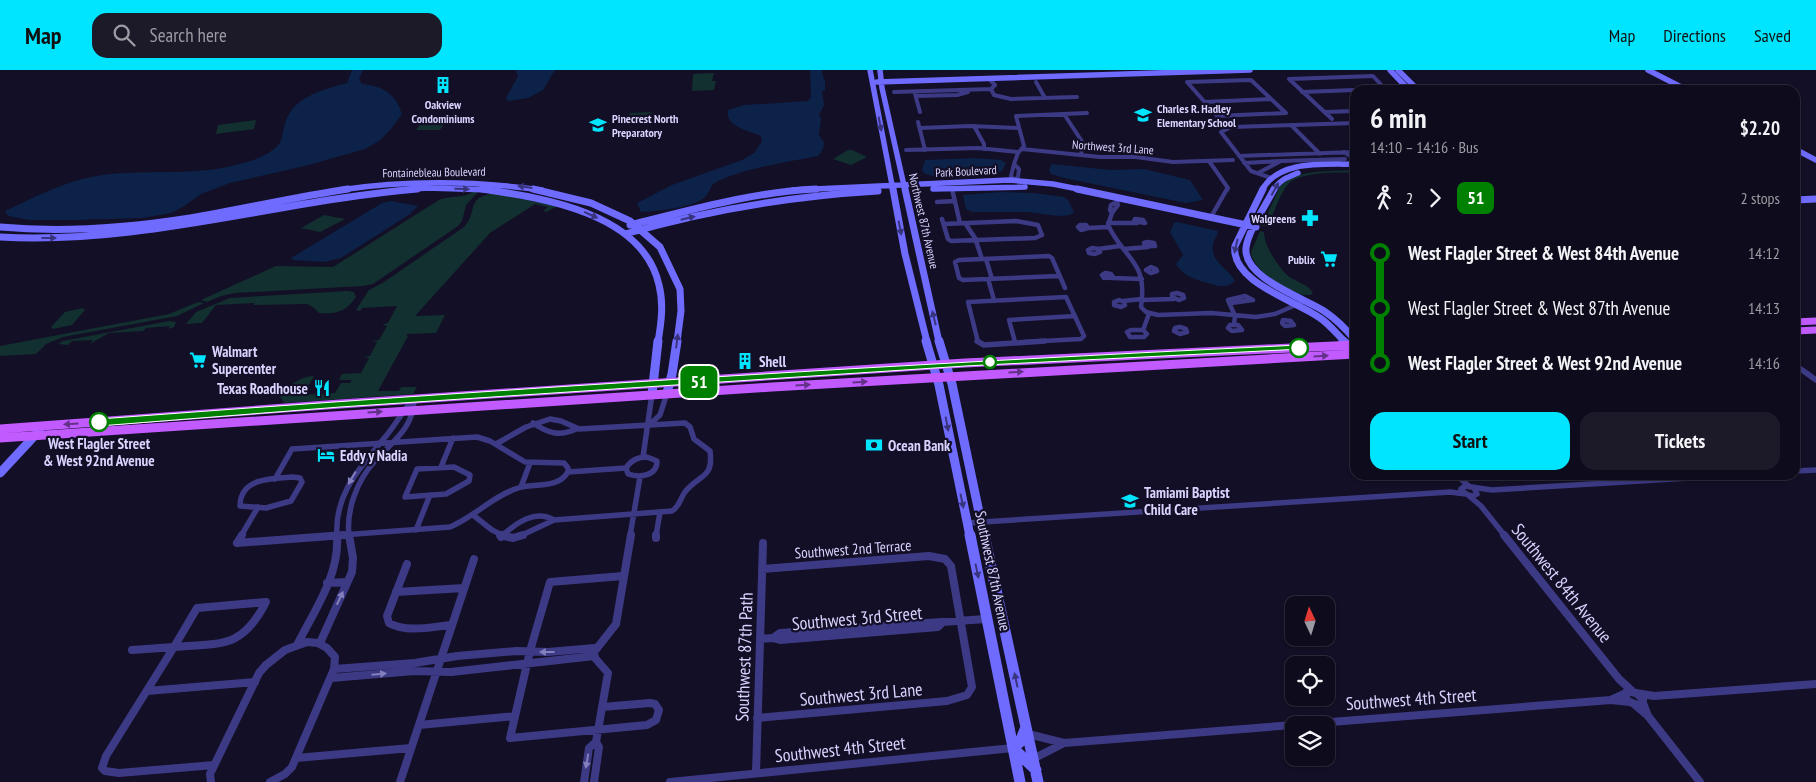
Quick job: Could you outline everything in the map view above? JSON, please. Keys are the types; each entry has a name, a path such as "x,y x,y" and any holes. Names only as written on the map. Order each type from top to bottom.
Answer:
{"main road":[{"path":"1800,322 1816,321"},
{"path":"1800,331 1816,330"},
{"path":"0,429 414,399 947,365 1350,345"},
{"path":"1152,365 1160,359 1199,357 1211,352"},
{"path":"0,438 667,393 1350,353"}],"street":[{"name":"Northwest 87th Avenue","path":"870,70 905,254 933,366"},
{"name":"Northwest 87th Avenue","path":"880,70 939,341 950,376"},
{"path":"872,82 1107,72 1250,70"},
{"path":"1390,70 1404,85"},
{"path":"1398,70 1413,85"},
{"path":"1641,70 1670,85"},
{"path":"1648,70 1677,85"},
{"path":"1217,71 1228,80"},
{"path":"1217,71 1223,80"},
{"path":"1332,119 1289,79 1373,76 1381,85"},
{"path":"989,78 988,81 994,95 1004,98 1077,97"},
{"path":"1223,80 1251,80 1286,114 1217,116 1187,82 1223,80"},
{"path":"1036,82 1045,98"},
{"path":"894,92 963,94 992,88"},
{"path":"1302,92 1350,90"},
{"path":"915,94 920,112"},
{"path":"1204,102 1271,99"},
{"path":"1325,112 1350,111"},
{"path":"1014,183 1011,176 1014,164 1024,144 1015,118 1017,116 1087,113"},
{"path":"1064,114 1083,143 1082,155"},
{"path":"918,122 925,150"},
{"path":"1271,178 1251,171 1221,135 1222,131 1231,127 1350,123"},
{"path":"1291,125 1325,160"},
{"path":"920,128 974,126 1018,128"},
{"path":"974,126 984,144 984,148"},
{"name":"Northwest 3rd Lane","path":"906,150 984,148 1136,157 1173,162 1233,160"},
{"path":"1800,148 1816,156"},
{"path":"885,149 896,149"},
{"path":"1344,152 1350,155"},
{"path":"1239,156 1350,152"},
{"path":"1800,152 1816,160"},
{"path":"1244,163 1345,159"},
{"path":"1209,161 1228,188 1211,217"},
{"path":"1258,174 1281,161"},
{"path":"1350,164 1300,167 1284,171 1271,178 1266,183 1234,248 1234,256 1238,265 1257,282 1297,304 1328,325 1350,344"},
{"path":"1350,168 1311,170 1290,175 1278,183 1246,248 1246,256 1250,264 1267,280 1333,318 1350,335"},
{"path":"989,181 952,188 962,223 976,240 984,259 994,300"},
{"name":"Park Boulevard","path":"625,234 748,204 808,195 989,181 1014,183 1119,200 1211,217 1244,226"},
{"name":"Fontainebleau Boulevard","path":"0,236 54,238 108,235 161,229 313,194 366,186 430,182 544,190 589,202 632,224 659,246 674,270 680,288 681,306 671,384 667,393"},
{"name":"Park Boulevard","path":"905,187 952,188 1014,183"},
{"name":"Fontainebleau Boulevard","path":"486,187 563,204 592,215 617,228 645,254 656,274 662,303 651,378 652,394"},
{"name":"Park Boulevard","path":"617,228 738,199 802,189 892,188"},
{"path":"802,189 808,195"},
{"path":"533,197 544,190"},
{"path":"551,201 566,201 576,198"},
{"path":"1800,200 1816,199"},
{"path":"1119,200 1108,225 1142,278 1142,308 1150,314 1210,313 1256,317 1275,314 1305,301"},
{"name":"Park Boulevard","path":"1119,200 1256,227"},
{"path":"563,204 589,202"},
{"path":"937,202 955,202"},
{"path":"1800,205 1816,204"},
{"name":"Fontainebleau Boulevard","path":"0,227 60,230 115,228 222,216"},
{"path":"942,218 944,224 951,241 1041,237 1042,233 1038,226 1016,221 944,224"},
{"path":"1088,228 1137,224"},
{"name":"Fontainebleau Boulevard","path":"0,236 14,228"},
{"path":"108,235 115,228"},
{"path":"1098,248 1120,246"},
{"path":"1124,250 1148,247"},
{"path":"1059,276 961,279 956,260 1050,257 1065,288"},
{"path":"656,274 674,270"},
{"path":"1138,271 1147,271"},
{"path":"1112,278 1142,278"},
{"path":"1066,297 1084,336 1083,339 979,344 974,333 968,302 994,300 1066,297"},
{"path":"1122,301 1174,299"},
{"path":"1231,303 1235,316 1234,324"},
{"path":"1143,330 1150,314"},
{"path":"1275,314 1284,320"},
{"path":"1172,315 1178,326"},
{"path":"1015,343 1009,320 1075,316"},
{"name":"Southwest 87th Avenue","path":"933,366 1020,782"},
{"path":"1800,369 1816,380"},
{"name":"Southwest 87th Avenue","path":"950,376 1036,770"},
{"path":"649,425 660,414 667,393"},
{"path":"643,457 649,425 648,416 652,406 652,394"},
{"path":"320,643 353,567 349,535 350,508 355,493 374,462 403,432 416,409 414,399"},
{"path":"297,645 336,562 337,514 343,495 362,463 393,426 402,410 414,399"},
{"path":"496,444 534,423 547,420 558,420 576,429"},
{"path":"473,515 501,537 517,538 544,523 554,520 675,510 687,490 706,477 710,470 711,454 708,448 694,439 688,425 675,423 576,429 563,434 552,434 534,423"},
{"path":"0,474 44,426"},
{"path":"258,508 237,543 450,527 521,487 556,483 565,477 568,468 564,464 530,463 516,458 483,437 453,438 292,449 275,479"},
{"path":"441,467 453,438"},
{"path":"643,457 654,459 657,467 649,475 640,477 628,474 626,468 630,462 643,457"},
{"path":"521,487 530,463"},
{"path":"441,467 461,469 470,475 470,478 452,491 430,495 405,497 417,469 441,467"},
{"path":"568,472 626,468"},
{"path":"1800,471 1816,470"},
{"path":"297,477 302,482 291,502 281,506 258,508 242,508 239,504 240,497 247,487 254,482 297,477"},
{"path":"331,678 437,671 451,672 514,666 595,652 610,635 616,624 640,477"},
{"name":"Southwest 84th Avenue","path":"1460,480 1619,679 1620,685 1643,702 1648,716"},
{"path":"967,523 1450,492 1490,492 1492,490 1657,480"},
{"path":"416,530 430,495"},
{"path":"656,538 660,512"},
{"path":"501,537 518,523 531,517 544,515 554,520"},
{"name":"Southwest 87th Path","path":"756,773 763,543"},
{"name":"Southwest 2nd Terrace","path":"762,569 929,556 945,559 951,566 961,621"},
{"path":"400,782 474,559"},
{"path":"407,564 387,616 389,623 392,626 407,628 451,625"},
{"path":"602,707 650,703 655,704 659,710 656,720 647,725 510,738 530,651 550,582 623,576"},
{"path":"327,583 348,582"},
{"path":"396,592 464,588"},
{"path":"132,650 173,647 221,644 236,639 254,626 266,602 197,608 173,647 147,691 106,756 102,768 105,771 119,773 214,766"},
{"name":"Southwest 3rd Street","path":"760,638 780,640 938,627 942,623 986,619"},
{"name":"Southwest 3rd Lane","path":"757,718 947,701 967,694 972,687 961,621"},
{"path":"211,782 210,774 259,673 272,660 297,645 311,642 320,643 334,654 336,662 334,670 296,758 286,774 270,782"},
{"path":"334,670 440,660 457,656 530,651 595,652"},
{"path":"584,782 590,748 596,742 608,673 595,652"},
{"path":"147,691 254,682"},
{"path":"1629,693 1654,696 1816,684"},
{"name":"Southwest 84th Avenue","path":"1629,693 1632,703 1648,716 1700,782"},
{"name":"Southwest 4th Street","path":"1611,700 1629,693"},
{"path":"1632,703 1649,701 1654,696"},
{"name":"Southwest 4th Street","path":"1027,731 1064,743 1611,700 1632,703"},
{"path":"419,725 515,716"},
{"path":"1027,731 1020,742 1013,748 1036,770"},
{"path":"594,782 599,747 596,742"},
{"name":"Southwest 4th Street","path":"1036,770 1064,743"},
{"path":"296,758 411,748"},
{"name":"Southwest 4th Street","path":"670,782 1013,748"}],"green space":[{"path":"714,73 712,81 716,81 714,90 692,91 693,74"},
{"path":"631,113 652,113 650,121 626,122"},
{"path":"256,120 254,129 216,134 218,125"},
{"path":"445,120 440,130 416,130 422,122"},
{"path":"848,150 867,157 851,165 833,159"},
{"path":"1350,170 1350,173 1320,174 1295,179 1289,183 1283,192 1268,226 1262,226 1280,186 1296,176 1315,172"},
{"path":"478,192 466,205 462,221 458,226 373,284 235,293 207,302 201,300 276,266 333,267 439,200 465,196"},
{"path":"496,193 557,206 547,212 543,211 548,207 535,204 490,233 415,316 445,315 436,333 406,334 408,336 378,391 399,391 401,387 417,387 413,394 284,403 280,396 283,392 295,382 309,376 314,376 303,395 335,393 341,383 350,383 352,380 339,380 342,374 361,373 369,358 363,357 370,356 377,342 372,341 379,340 387,326 382,325 388,323 397,306 356,310 369,290 384,282 464,227 476,201 486,195"},
{"path":"324,215 345,219 320,232 301,228"},
{"path":"1260,231 1264,232 1266,243 1283,271 1306,285 1313,294 1305,295 1286,289 1258,267 1251,252"},
{"path":"354,292 356,297 349,306 335,313 319,313 307,304 254,305 254,303 216,305 202,323 186,324 196,312 230,298"},
{"path":"198,302 204,303 177,316 63,337 46,344 36,354 0,356 0,346 169,314"},
{"path":"83,308 85,310 72,325 53,329 51,327 65,312"},
{"path":"169,321 176,322 174,327 168,329 170,326 146,328 143,331 109,333 90,344 93,340 72,341 68,345 58,344 63,341"}],"water":[{"path":"352,70 363,70 359,79 362,84 388,92 396,101 402,114 379,141 365,149 305,166 230,183 201,194 171,213 143,218 30,220 8,216 5,211 56,188 97,176 211,170 259,158 279,144 287,118 298,104 313,94 347,83"},
{"path":"516,70 555,70 543,90 528,98 508,101 506,98 518,76"},
{"path":"810,70 822,70 825,80 825,90 822,91 824,105 819,115 821,118 819,136 824,142 823,149 818,156 767,166 730,176 713,184 707,195 702,199 686,206 641,212 637,203 672,185 742,160 754,153 762,141 761,136 734,124 728,116 728,110 744,105 808,101 811,97"},
{"path":"975,158 1001,160 1006,163 1002,171 996,173 933,176 925,174 922,170 925,160"},
{"path":"1051,164 1111,170 1144,169 1190,180 1203,200 1186,203 1064,178 1051,174 1049,171"},
{"path":"1000,192 1034,193 1064,197 1068,200 1074,212 1070,215 1058,216 1027,212 972,212 966,209 963,195"},
{"path":"391,201 418,206 410,214 341,258 324,262 293,260 291,258 382,203"},
{"path":"1177,222 1218,231 1213,243 1214,256 1235,281 1227,286 1218,286 1194,279 1180,269 1176,264 1183,255 1170,232 1174,223"}],"bus line":[{"name":"51","path":"99,422 340,404 965,363 1299,348"}],"place":[{"name":"Oakview Condominiums","path":"443,85"},
{"name":"Charles R. Hadley Elementary School","path":"1143,115"},
{"name":"Pinecrest North Preparatory","path":"598,125"},
{"name":"Walgreens","path":"1310,218"},
{"name":"Publix","path":"1329,259"},
{"name":"Walmart Supercenter","path":"198,360"},
{"name":"Shell","path":"745,361"},
{"name":"Texas Roadhouse","path":"322,388"},
{"name":"West Flagler Street & West 92nd Avenue","path":"99,422"},
{"name":"Ocean Bank","path":"874,445"},
{"name":"Eddy y Nadia","path":"326,455"},
{"name":"Tamiami Baptist Child Care","path":"1130,501"}]}
